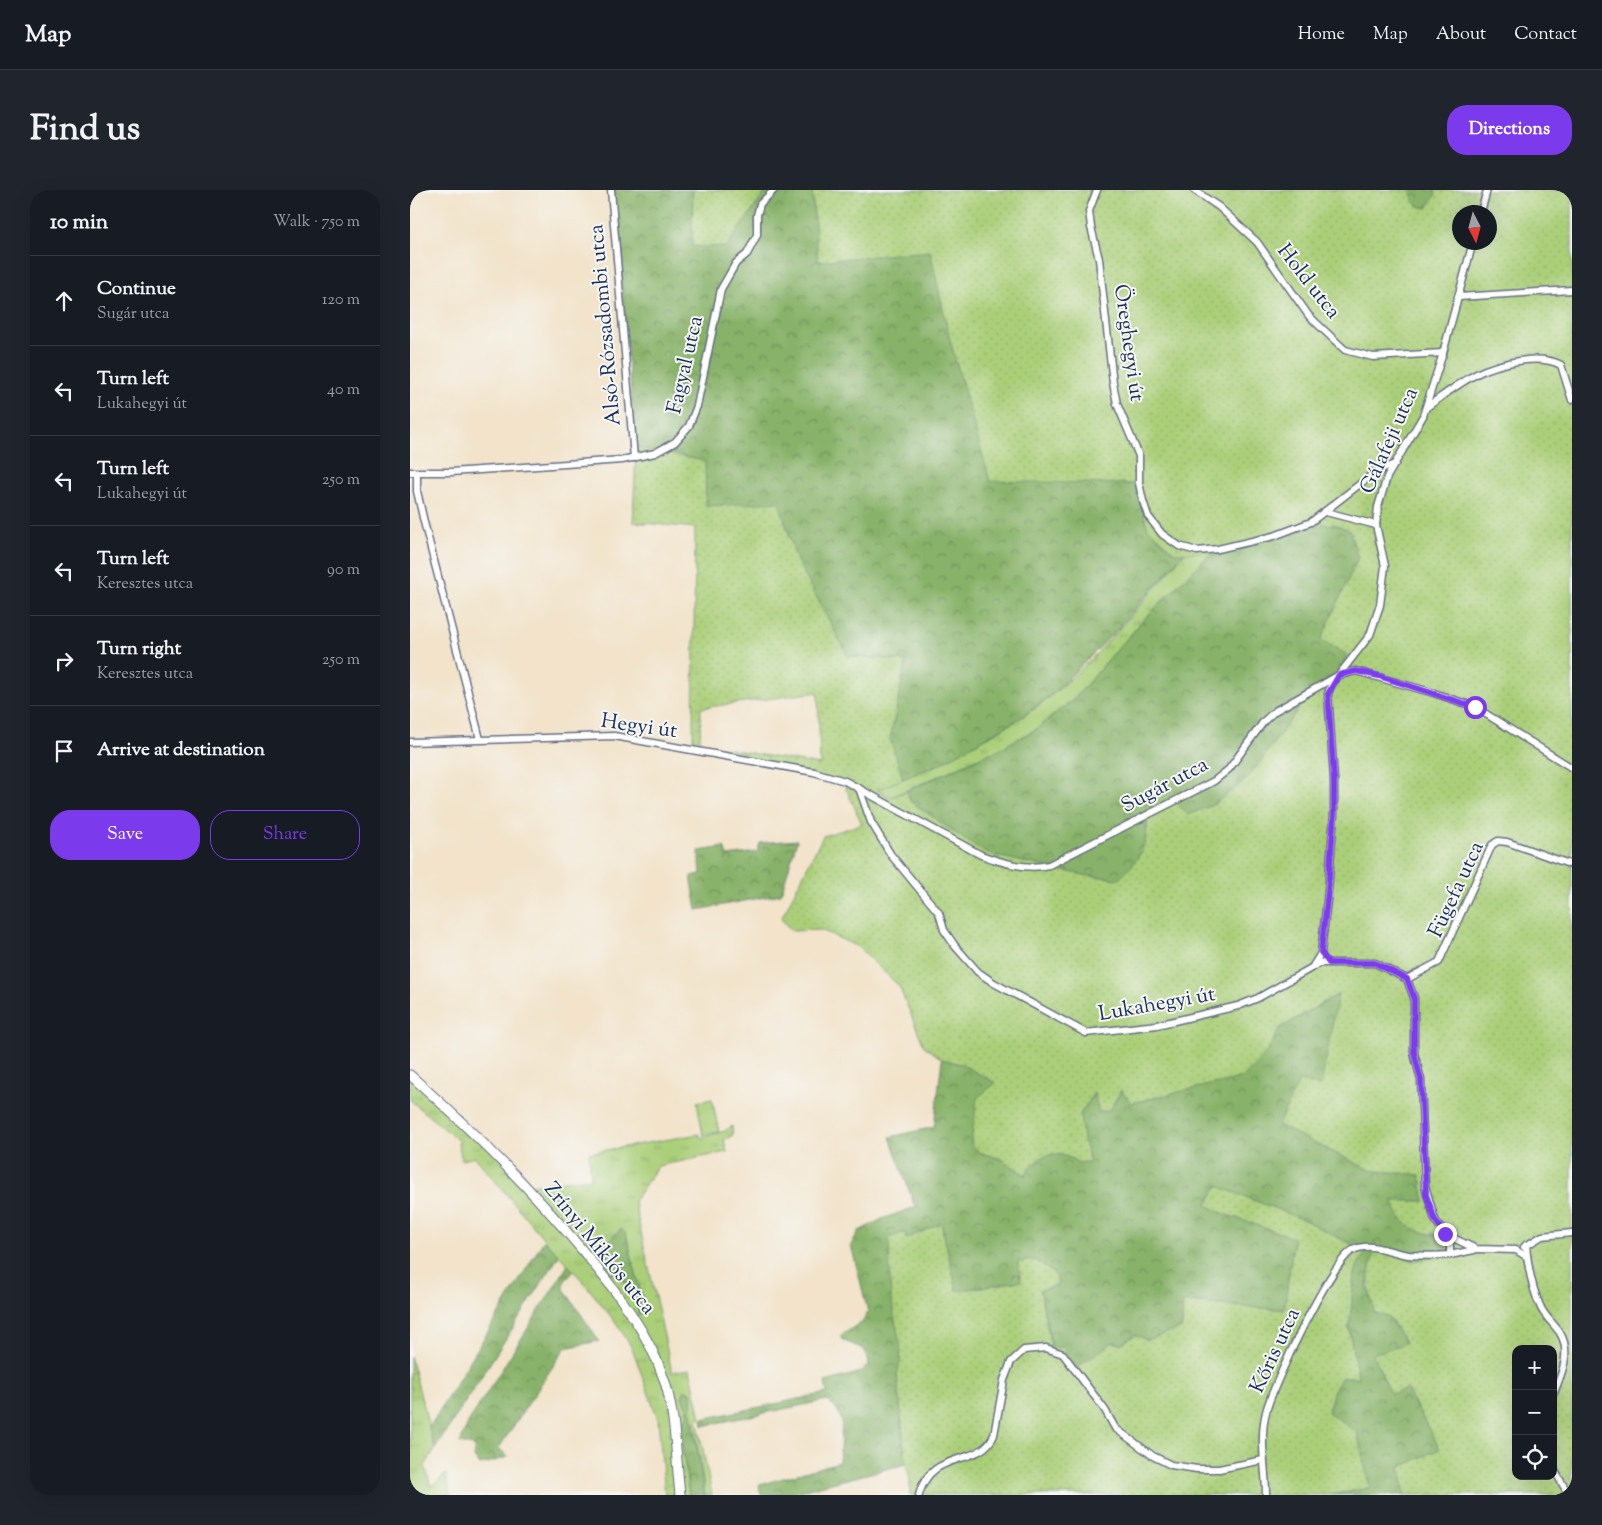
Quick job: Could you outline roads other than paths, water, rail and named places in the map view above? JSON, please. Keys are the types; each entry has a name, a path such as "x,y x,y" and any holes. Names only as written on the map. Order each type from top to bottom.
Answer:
{"main road":[{"name":"Zrínyi Miklós utca","path":"410,1075 488,1146 564,1229 617,1294 642,1332 656,1360 668,1394 680,1495"}],"street":[{"name":"Alsó-Rózsadombi utca","path":"611,190 634,458"},
{"name":"Fagyal utca","path":"414,472 451,472 634,458 666,448 682,434 693,418 721,289 736,263 746,254 757,235 757,215 760,204 774,190"},
{"name":"Öreghegyi út","path":"1096,190 1089,211 1099,259 1117,404 1139,456 1139,483 1148,516 1162,534 1179,546 1197,550 1218,549 1274,536 1311,522 1378,470 1395,464"},
{"name":"Hold utca","path":"1194,190 1219,207 1257,242 1309,316 1345,350 1373,357 1443,353"},
{"path":"1483,205 1487,190"},
{"name":"Gálafeji utca","path":"1339,675 1370,635 1380,605 1385,566 1376,525 1378,507 1387,477 1424,416 1471,250"},
{"path":"1458,298 1572,290"},
{"path":"1426,408 1484,370 1511,363 1537,360 1554,361 1561,365 1572,400"},
{"path":"414,472 424,522 480,739"},
{"path":"1326,512 1376,525"},
{"name":"Sugár utca","path":"859,788 981,855 1018,865 1035,867 1049,865 1214,781 1229,769 1264,721 1275,711 1339,675 1356,671 1379,676 1475,707 1572,768"},
{"path":"1313,966 1321,952 1334,814 1334,779 1328,694 1339,675"},
{"name":"Hegyi út","path":"410,742 614,736 814,772 832,776 859,788"},
{"name":"Lukahegyi út","path":"859,788 871,822 891,855 939,913 944,930 955,946 978,972 994,983 1086,1033 1157,1025 1238,1006 1258,998 1313,966 1329,963 1375,963 1407,979"},
{"name":"Fügefa utca","path":"1407,979 1432,967 1445,952 1492,845 1498,841 1507,842 1572,864"},
{"path":"1321,952 1329,963"},
{"path":"1407,979 1414,998 1414,1053 1421,1080 1426,1195 1435,1220 1445,1234 1450,1246 1450,1255 1476,1249 1516,1250 1542,1236 1572,1233"},
{"path":"1445,1234 1476,1249"},
{"path":"1526,1245 1530,1276 1540,1306 1559,1331 1565,1348 1562,1375 1555,1390"},
{"name":"Kőris utca","path":"1266,1495 1263,1460 1266,1412 1276,1383 1330,1277 1343,1258 1354,1250 1372,1247 1407,1255 1450,1255"},
{"path":"1516,1250 1527,1257"},
{"path":"918,1495 924,1482 934,1469 946,1462 978,1451 989,1443 994,1435 1004,1380 1011,1362 1020,1352 1037,1348 1046,1348 1063,1354 1105,1410 1115,1428 1153,1456 1171,1465 1197,1469 1219,1469 1263,1460"},
{"path":"1557,1475 1569,1495"}]}
